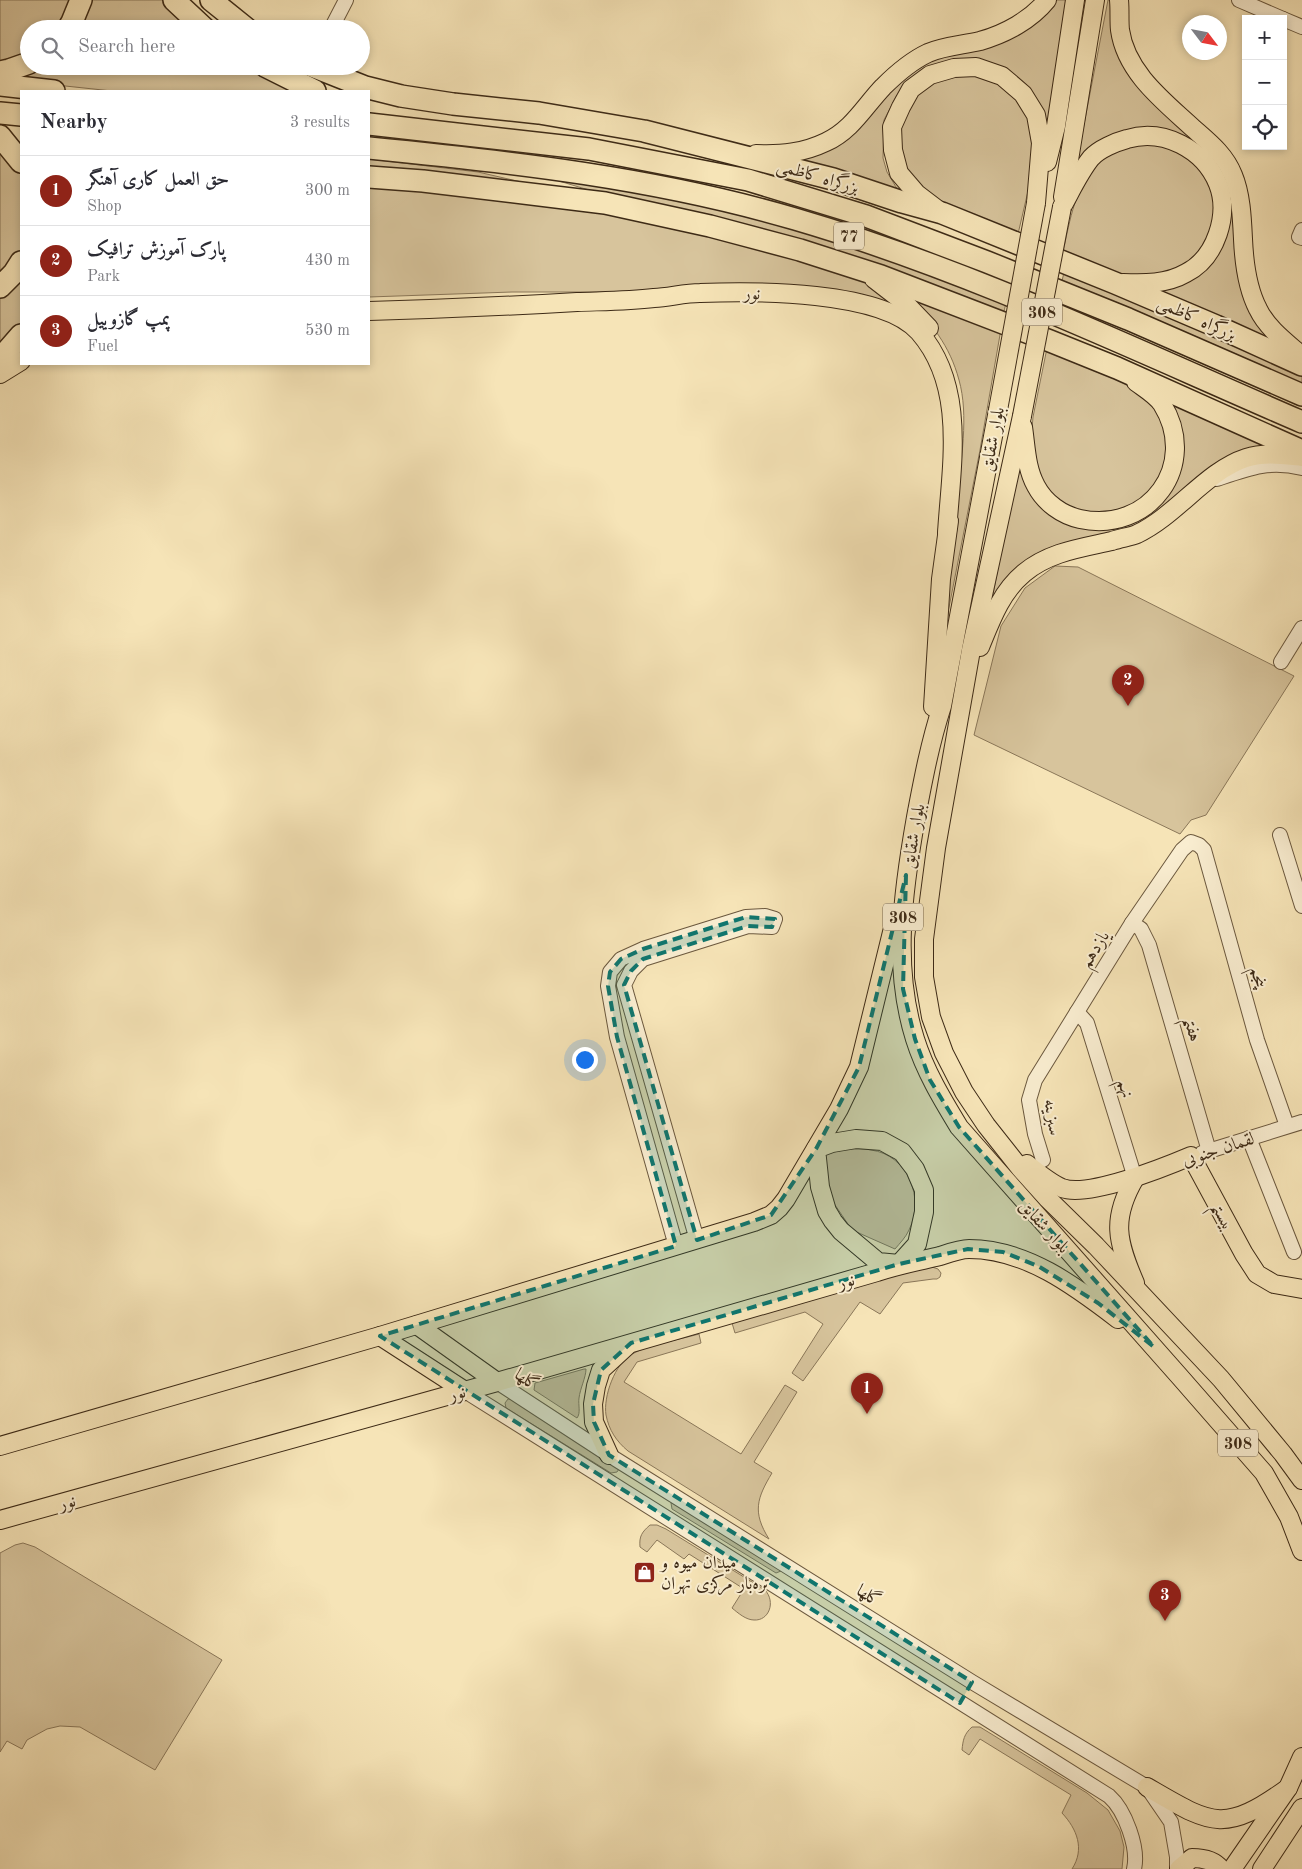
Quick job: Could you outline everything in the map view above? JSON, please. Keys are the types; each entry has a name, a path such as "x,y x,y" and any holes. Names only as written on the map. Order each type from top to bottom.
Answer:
{"highway":[{"path":"73,20 80,0"},
{"path":"174,0 195,20"},
{"path":"190,0 209,20"},
{"path":"211,0 236,20"},
{"path":"0,72 20,66"},
{"path":"283,75 313,90"},
{"name":"بزرگراه کاظمی","path":"335,75 365,87 423,100 539,112 644,130 833,178 902,202 942,213 1216,326 1302,366"},
{"path":"0,85 45,90"},
{"path":"370,110 480,136"},
{"path":"0,113 20,115"},
{"name":"بزرگراه کاظمی","path":"370,124 589,148 748,180 866,216 987,262 1128,319 1302,396"},
{"path":"0,136 20,161"},
{"path":"589,148 629,144 686,142"},
{"name":"77","path":"370,148 548,167 637,182 742,205 828,229 925,263 1047,311 1302,422"},
{"path":"469,158 574,190 605,203"},
{"path":"370,177 423,181 605,203 710,226 800,250 859,268 952,302 1117,368 1302,451"},
{"path":"0,287 14,273 20,264"},
{"path":"0,358 20,336"}],"main road":[{"path":"732,153 783,155 805,151 828,142 849,128 883,87 904,68 929,53 980,41 1003,32 1024,21 1047,0"},
{"name":"بلوار شقایق","path":"1075,0 1056,126 1036,204 942,706 932,738 906,875 901,938 903,989 915,1039 930,1080 959,1127 1264,1473 1290,1517 1302,1551"},
{"name":"بلوار شقایق","path":"1094,0 1062,208 1022,416 965,687 936,848 924,939 924,977 932,1017 944,1053 964,1092 1003,1146 1047,1198 1096,1246 1220,1379 1284,1454 1302,1480"},
{"path":"1120,0 1120,31 1128,54 1139,74 1156,93 1217,149 1233,175 1239,197 1244,255 1249,285 1258,310 1273,330 1302,356"},
{"path":"942,213 917,194 899,173 893,150 892,127 911,89 930,75 954,68 976,67 1002,76 1023,94 1036,115 1041,143 1036,204"},
{"path":"1062,208 1092,157 1115,142 1140,135 1166,138 1192,150 1207,166 1218,183 1223,212 1219,230 1212,247 1202,261 1187,273 1170,280 1144,284 1114,283"},
{"path":"859,268 894,293 921,319 939,342 948,358 959,396 958,464 947,533 933,683 932,738"},
{"name":"نور","path":"370,311 645,299 698,293 741,292 838,299 892,313 912,325 925,340 936,357 948,388 952,425 947,533"},
{"path":"0,374 20,362"},
{"path":"1022,416 1029,470 1036,487 1045,499 1060,512 1074,518 1106,522 1127,518 1144,509 1160,494 1172,471 1175,447 1174,430 1160,402 1117,368"},
{"path":"965,687 996,608 1012,585 1035,564 1052,555 1135,535 1156,524 1229,465 1245,458 1278,454 1302,457"},
{"path":"0,1446 417,1325 771,1216 786,1198 816,1149 839,1109 859,1067 906,875"},
{"path":"864,1138 893,1146 902,1152 910,1162 916,1170 924,1190 924,1212 918,1244 906,1263 878,1262 841,1232 827,1211 820,1187 816,1149 832,1143 864,1138"},
{"name":"لقمان جنوبی","path":"1003,1146 1044,1177 1064,1188 1092,1189 1135,1178 1192,1156"},
{"name":"بیستم","path":"1192,1156 1244,1254 1257,1274 1274,1284 1302,1289"},
{"path":"1135,1178 1125,1194 1118,1229 1122,1250 1140,1294"},
{"name":"نور","path":"0,1520 497,1382 906,1263 968,1249 1003,1252 1038,1266 1098,1303 1154,1347"},
{"path":"417,1325 497,1382"},
{"path":"380,1336 465,1391"},
{"path":"609,1454 594,1422 593,1404 596,1386 601,1370 631,1343"},
{"path":"1232,1869 1288,1788 1302,1757"},
{"path":"1147,1787 1192,1814 1219,1820 1232,1819 1245,1814 1270,1801 1288,1788"},
{"path":"1262,1869 1302,1808"},
{"path":"1178,1869 1192,1858 1215,1862 1221,1869"}],"street":[{"path":"336,20 346,0"},
{"path":"1239,0 1274,15"},
{"path":"1287,21 1302,27"},
{"path":"1302,230 1299,237 1302,238"},
{"path":"1205,483 1262,465 1286,464 1302,468"},
{"path":"1281,662 1302,628"},
{"path":"1280,835 1302,906"},
{"name":"یازدهم","path":"1035,1080 1132,922 1182,850 1191,842"},
{"name":"پنجم","path":"1191,842 1199,845 1204,850 1257,1040 1287,1126"},
{"path":"676,1246 617,1037 608,986 610,972 621,959 643,949 746,917 765,916 775,919 772,927 748,926 643,958 630,971 624,985 697,1240"},
{"name":"هفتم","path":"1132,922 1141,929 1149,946 1209,1151"},
{"name":"نهم","path":"1077,1012 1087,1023 1135,1178"},
{"name":"سبزینه","path":"1035,1080 1029,1100 1042,1160"},
{"name":"لقمان جنوبی","path":"1192,1156 1302,1122"},
{"path":"1249,1138 1294,1252"},
{"name":"گلها","path":"497,1382 972,1682 1147,1787 1171,1822 1178,1857 1178,1869"},
{"path":"465,1391 1109,1796 1116,1803 1132,1836 1134,1869"},
{"path":"0,1530 23,1514"},
{"path":"799,1602 812,1582"},
{"path":"887,1657 900,1637"},
{"path":"960,1703 972,1682"}],"highlighted area":[{"path":"906,875 903,989 915,1039 930,1080 959,1127 1154,1347 1098,1303 1038,1266 1003,1252 968,1249 899,1264 631,1343 601,1370 593,1404 594,1422 609,1455 972,1682 960,1703 380,1336 676,1246 617,1037 608,986 610,972 621,959 643,949 746,917 775,919 772,927 748,926 643,959 631,971 624,985 697,1240 771,1215 816,1149 859,1067"}],"shaded area":[{"path":"0,0 74,0 64,20 20,20 20,59 0,67"},
{"path":"87,0 168,0 189,20 79,20"},
{"path":"1056,0 1068,0 1046,140 997,66 922,73 897,95 884,120 883,158 887,172 896,187 912,200 784,160 808,157 921,65 1053,5"},
{"path":"1108,0 1113,0 1115,36 1220,162 1234,201 1238,262 1283,349 1155,291 1205,267 1225,189 1160,130 1075,171"},
{"path":"20,71 20,75 267,75 297,90 103,90 0,79"},
{"path":"969,73 997,80 1020,99 1036,139 1032,174 1018,234 946,207 917,188 898,151 900,124 911,101 933,80"},
{"path":"0,142 17,165 20,172 20,251 10,269 0,280"},
{"path":"1129,144 1163,144 1195,161 1208,179 1214,200 1215,218 1209,237 1200,253 1186,267 1169,274 1123,276 1063,252 1075,204 1084,181 1102,158"},
{"path":"370,159 478,172 543,187 370,170"},
{"path":"559,181 617,187 700,203 855,246 1006,303 1003,315"},
{"path":"370,183 620,215 842,269 895,298 952,391 895,307 632,292 512,292 370,297"},
{"path":"1065,268 1302,372 1302,385 1126,307 1062,281"},
{"path":"20,276 20,324 0,343 0,294"},
{"path":"917,294 1001,329 980,450 940,653 964,423 959,380 945,345 924,316 906,298"},
{"path":"1047,348 1139,389 1164,418 1169,441 1165,470 1148,497 1121,512 1091,514 1068,508 1048,492 1039,479 1031,440 1033,417"},
{"path":"1160,394 1283,450 1257,448 1144,525 1056,548 989,615 1021,449 1027,482 1107,528 1176,475"},
{"path":"1055,566 1078,567 1294,676 1206,815 1191,820 1180,834 974,735 1001,626 1025,588"},
{"path":"848,1149 865,1149 884,1154 895,1160 904,1169 910,1180 914,1192 913,1218 908,1233 895,1249 852,1230 831,1199 824,1154"},
{"path":"929,1266 938,1269 941,1273 940,1277 903,1283 880,1314 860,1302 803,1381 792,1373 823,1324 805,1312 735,1333 732,1323"},
{"path":"699,1334 701,1343 637,1362 624,1382 741,1454 785,1385 797,1392 754,1462 772,1473 763,1490 759,1505 760,1521 769,1539 628,1451 620,1443 609,1426 606,1415 608,1390 620,1365 626,1358 664,1342"},
{"path":"586,1369 586,1372 580,1394 577,1418 534,1390 535,1383"},
{"path":"508,1399 511,1399 619,1469 617,1472 611,1473 506,1408 505,1403"},
{"path":"674,1502 781,1571 776,1573 672,1509 671,1503"},
{"path":"650,1525 657,1525 666,1529 765,1590 770,1600 767,1614 759,1619 751,1620 737,1612 732,1608 744,1589 689,1554 684,1559 657,1540 647,1552 640,1547 642,1534"},
{"path":"23,1543 35,1547 222,1660 155,1770 80,1727 60,1726 47,1729 27,1740 22,1749 7,1741 0,1752 0,1553"},
{"path":"972,1727 980,1727 1087,1793 1108,1810 1120,1831 1124,1847 1122,1869 1072,1869 1078,1854 1078,1840 1072,1826 1062,1813 1071,1795 980,1739 969,1755 962,1750 964,1737"}],"place":[{"name":"پارک آموزش ترافیک","path":"1128,706"},
{"name":"حق العمل کاری آهنگر","path":"867,1414"},
{"name":"میدان میوه و تره‌بار مرکزی تهران","path":"645,1572"},
{"name":"پمپ گازوییل","path":"1165,1621"}]}
